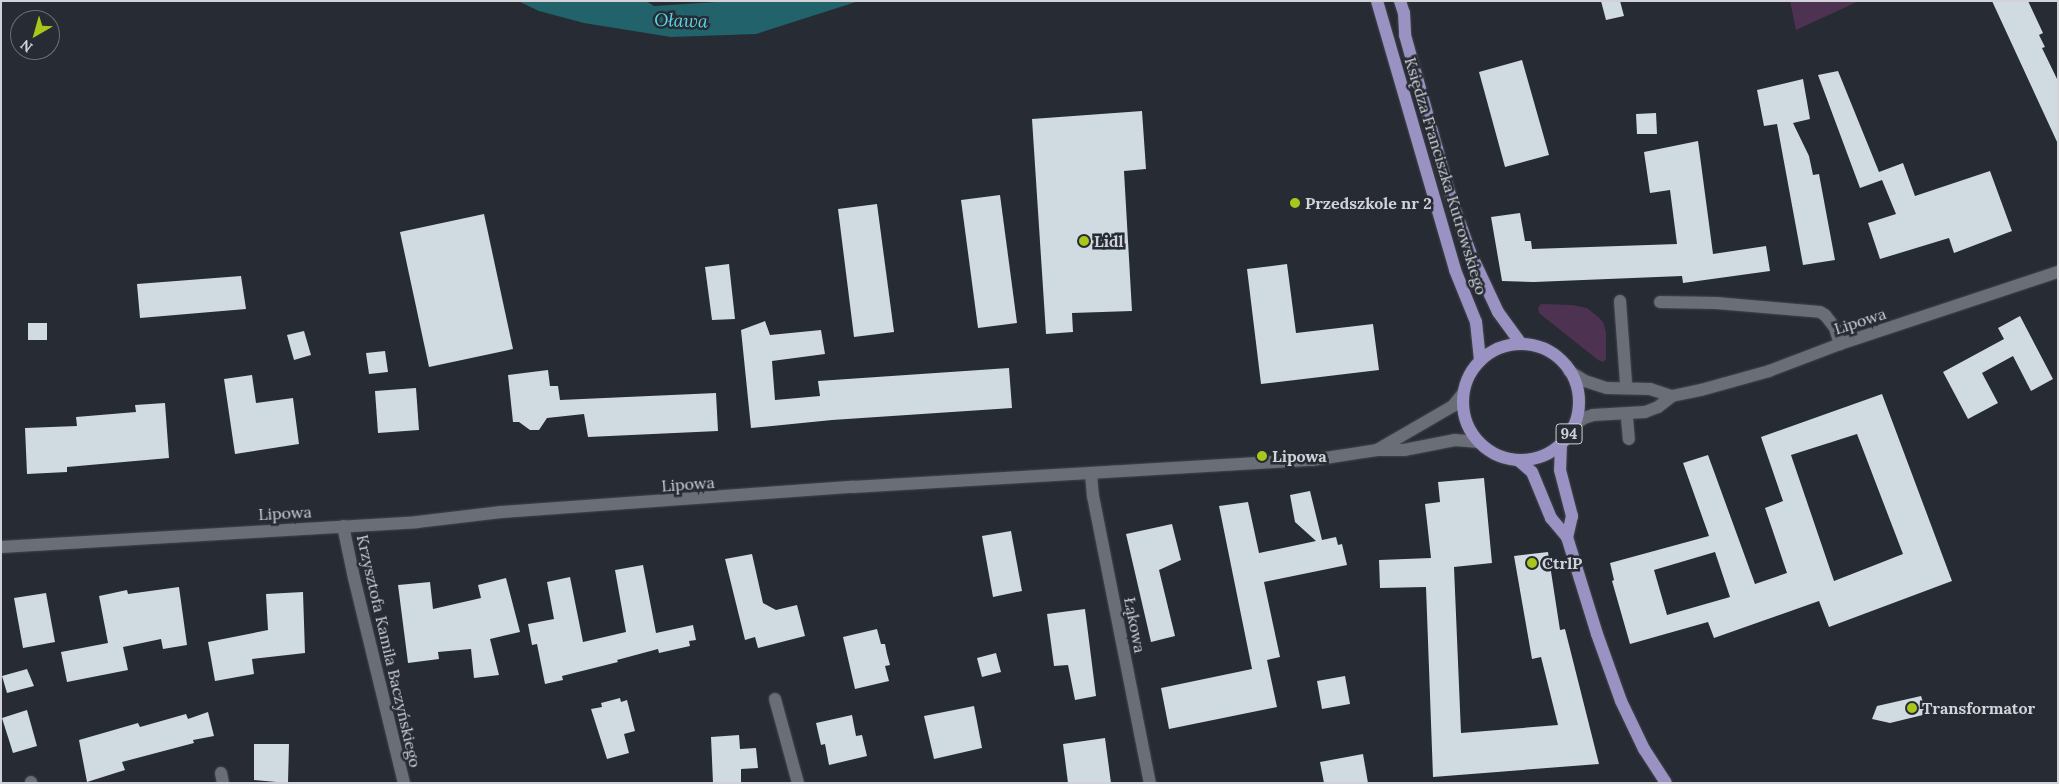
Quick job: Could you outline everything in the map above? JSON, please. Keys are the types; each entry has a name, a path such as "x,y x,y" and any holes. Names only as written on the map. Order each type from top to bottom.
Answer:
{"main road":[{"name":"Księdza Franciszka Kutrowskiego","path":"1377,1 1455,270 1476,322 1480,361"},
{"name":"Księdza Franciszka Kutrowskiego","path":"1400,1 1404,13 1405,35 1451,198 1470,252 1498,312 1521,344"},
{"name":"94","path":"1521,344 1548,351 1569,371 1578,397 1574,425 1561,444 1547,454 1530,460 1518,460 1500,456 1479,442 1465,420 1463,393 1472,370 1492,352 1506,346 1521,344"},
{"name":"94","path":"1561,444 1560,470 1572,516 1568,537"},
{"name":"94","path":"1518,460 1532,472 1551,518 1568,537 1600,642 1621,701 1644,749 1666,783"}],"street":[{"name":"Lipowa","path":"1574,425 1584,418 1593,415 1645,412 1658,407 1672,396 1713,387 1768,371 1840,344 2058,272"},
{"path":"1620,301 1626,382"},
{"path":"1660,302 1716,303 1820,312 1825,315 1835,328 1840,344"},
{"name":"Lipowa","path":"1569,371 1599,387 1650,389 1672,396"},
{"name":"Lipowa","path":"1377,450 1453,406 1463,393"},
{"path":"1626,418 1629,439"},
{"name":"Lipowa","path":"1,547 417,522 502,512 1312,460 1377,450 1404,450 1455,440 1479,442"},
{"name":"Łąkowa","path":"1091,474 1092,496 1150,783"},
{"name":"Krzysztofa Kamila Baczyńskiego","path":"343,526 404,783"},
{"path":"775,699 798,783"}],"shaded area":[{"path":"1790,1 1859,1 1796,30"},
{"path":"1541,304 1572,305 1587,308 1597,316 1603,322 1606,332 1606,359 1603,362 1598,360 1539,313 1538,308"}],"water":[{"name":"Oława","path":"518,1 646,1 654,6 732,1 859,1 756,34 671,37 584,23 539,11"}],"building":[{"path":"1601,1 1620,1 1624,16 1606,20"},
{"path":"1992,1 2028,1 2043,33 2039,35 2045,47 2042,48 2058,81 2058,144"},
{"path":"1522,60 1549,155 1505,167 1479,72"},
{"path":"1838,71 1879,172 1903,163 1915,196 1990,171 2012,231 1954,253 1949,238 1880,259 1868,223 1896,214 1882,180 1860,188 1818,75"},
{"path":"1803,79 1810,119 1793,123 1809,156 1813,175 1819,174 1835,260 1803,265 1777,124 1764,126 1757,90"},
{"name":"Lidl","path":"1142,111 1146,169 1124,171 1132,311 1072,313 1073,332 1046,334 1032,119"},
{"path":"1656,113 1657,134 1637,134 1636,114"},
{"path":"1698,141 1713,254 1766,246 1770,271 1683,283 1682,276 1534,282 1502,281 1491,217 1520,213 1525,241 1531,241 1532,249 1677,244 1670,190 1650,193 1644,152"},
{"path":"1000,195 1017,323 978,328 961,200"},
{"path":"877,204 894,332 854,337 838,209"},
{"path":"484,214 513,349 429,367 400,232"},
{"path":"729,264 735,319 712,320 705,267"},
{"path":"1287,264 1296,333 1373,324 1379,370 1261,384 1247,269"},
{"path":"241,276 246,309 140,318 137,284"},
{"path":"2020,316 2053,379 2031,391 2013,356 1982,373 1998,403 1968,419 1943,372 2004,339 1998,328"},
{"path":"765,321 770,335 821,330 825,354 772,361 775,400 820,396 818,381 1009,368 1012,408 832,420 751,428 741,330"},
{"path":"28,323 47,323 47,340 28,340"},
{"path":"304,331 311,355 294,360 287,335"},
{"path":"385,351 388,372 369,374 366,353"},
{"path":"548,370 550,386 558,386 560,400 716,393 718,431 588,437 584,414 547,418 539,430 530,430 519,422 513,422 508,375"},
{"path":"252,375 256,403 293,398 299,444 235,454 224,379"},
{"path":"416,388 419,430 378,433 375,391"},
{"path":"1882,394 1952,581 1829,627 1819,601 1714,638 1708,622 1630,644 1612,581 1614,580 1610,563 1709,536 1683,463 1708,455 1755,584 1787,573 1765,508 1783,501 1761,437","holes":["1857,434 1903,554 1834,581 1791,455","1715,552 1730,597 1667,615 1654,570"]},
{"path":"165,403 169,458 67,467 67,472 27,474 25,428 77,426 76,417 136,412 135,405"},
{"path":"1484,478 1492,563 1454,567 1461,733 1558,725 1541,657 1532,659 1514,556 1548,552 1560,630 1565,629 1599,764 1433,777 1426,587 1380,588 1379,560 1431,558 1425,504 1440,502 1438,482"},
{"path":"1310,491 1322,540 1336,537 1338,545 1342,544 1347,565 1264,582 1280,657 1267,660 1277,707 1169,729 1161,688 1252,669 1219,506 1248,502 1259,553 1316,541 1295,522 1290,495"},
{"path":"1172,524 1181,560 1159,570 1175,636 1151,642 1126,534"},
{"path":"1011,531 1022,591 993,597 982,536"},
{"path":"752,554 763,603 776,610 797,605 805,636 758,648 755,637 745,640 725,559"},
{"path":"643,565 656,633 693,625 696,640 689,641 690,646 659,653 658,649 617,660 618,662 562,676 563,680 545,684 537,644 532,645 528,624 554,619 547,582 570,577 583,642 626,632 615,570"},
{"path":"506,578 520,632 490,639 499,675 474,678 471,649 438,652 439,659 408,663 398,585 430,582 433,609 481,598 478,585"},
{"path":"179,587 187,645 163,649 161,639 123,647 128,670 67,682 61,652 108,643 99,596 127,590 128,594"},
{"path":"303,592 305,653 252,659 254,674 215,681 208,642 268,630 266,594"},
{"path":"46,593 55,642 23,648 14,598"},
{"path":"1085,609 1096,696 1075,700 1068,665 1054,666 1047,614"},
{"path":"877,629 881,644 885,644 890,665 885,666 889,681 855,689 843,637"},
{"path":"996,653 1001,672 982,677 977,658"},
{"path":"27,669 34,686 7,693 2,676"},
{"path":"1345,676 1350,704 1322,709 1317,681"},
{"path":"1921,696 1927,714 1890,723 1872,719 1877,706"},
{"path":"620,698 621,702 627,700 635,731 624,734 629,753 607,759 591,709 602,707 601,703"},
{"path":"974,706 982,748 934,759 924,716"},
{"path":"27,710 37,746 13,753 2,718"},
{"path":"208,712 214,736 193,740 194,743 122,762 125,770 87,782 79,740 138,723 140,727 186,714 188,719"},
{"path":"852,715 856,736 862,735 867,756 829,765 825,744 821,745 816,723"},
{"path":"739,735 740,749 756,748 758,768 741,769 741,783 713,783 711,737"},
{"path":"1105,738 1111,783 1068,783 1063,744"},
{"path":"254,744 289,744 288,783 254,780"},
{"path":"1363,754 1368,783 1324,783 1320,762"}],"place":[{"name":"Przedszkole nr 2","path":"1295,203"},
{"name":"Lidl","path":"1084,241"},
{"name":"Lipowa","path":"1262,456"},
{"name":"CtrlP","path":"1532,563"},
{"name":"Transformator","path":"1912,708"}]}
